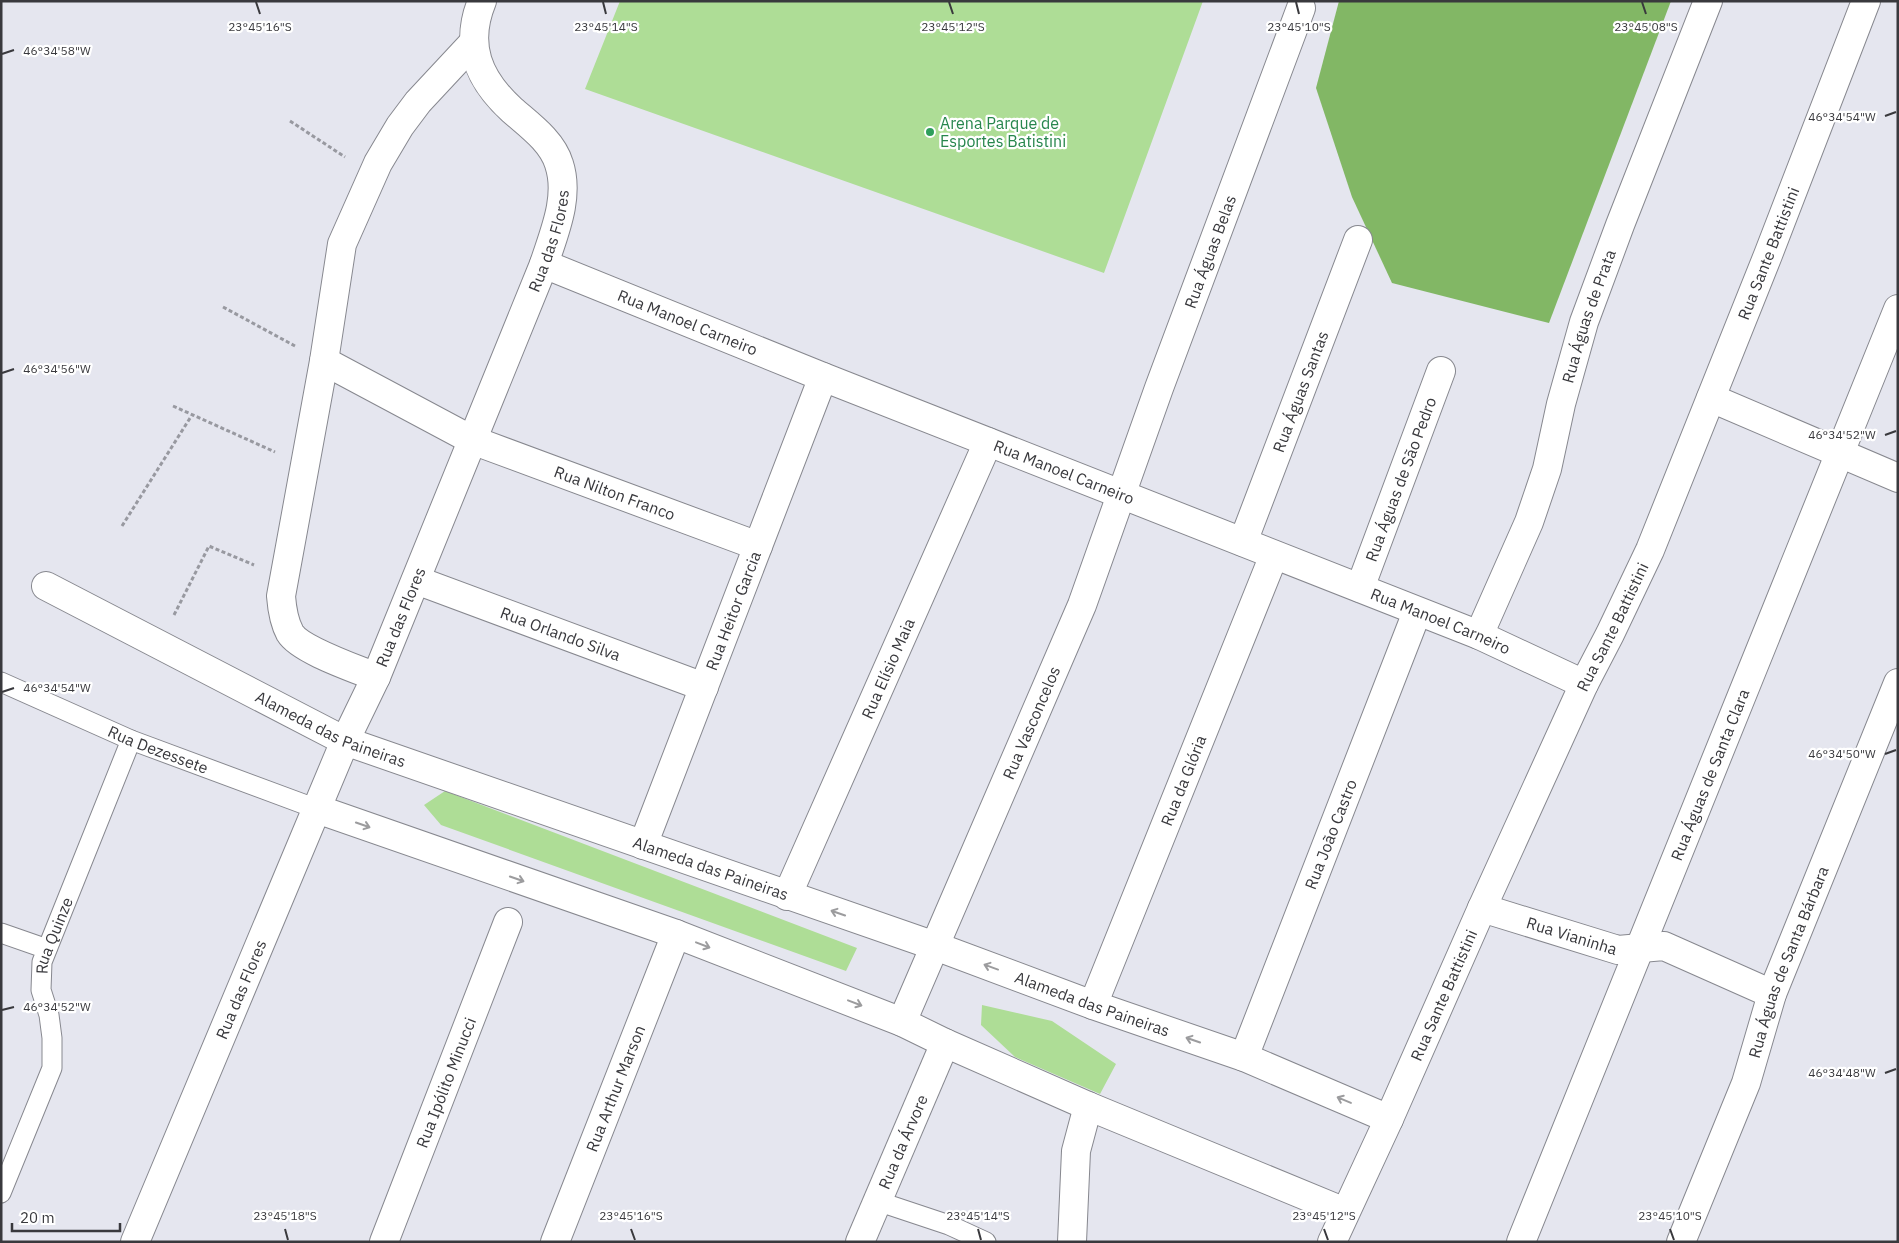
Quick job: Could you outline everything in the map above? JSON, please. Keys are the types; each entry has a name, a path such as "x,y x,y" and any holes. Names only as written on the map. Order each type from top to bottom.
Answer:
{"street":[{"name":"Rua das Flores","path":"135,1242 345,742 376,678 544,264 560,216 562,187 559,164 544,140 510,108 488,81 479,66 474,43 474,23 482,1"},
{"name":"Rua Águas de Prata","path":"1479,635 1529,522 1547,469 1561,404 1584,322 1708,1"},
{"name":"Rua Sante Battistini","path":"1332,1242 1584,684 1650,550 1866,1"},
{"name":"Rua Águas Belas","path":"1122,495 1159,388 1301,8"},
{"path":"376,678 306,647 291,635 283,616 281,596 324,361 342,244 372,175 400,126 418,102 474,43"},
{"name":"Rua Águas Santas","path":"1243,542 1358,240"},
{"name":"Rua Manoel Carneiro","path":"544,264 822,377 1479,635 1584,684"},
{"name":"Rua Águas de Santa Clara","path":"1521,1242 1898,308"},
{"name":"Rua Nilton Franco","path":"324,361 472,440 758,546"},
{"name":"Rua Águas de São Pedro","path":"1360,588 1441,371"},
{"name":"Rua Heitor Garcia","path":"643,845 822,377"},
{"path":"1711,398 1898,478"},
{"name":"Rua Elísio Maia","path":"787,896 988,442"},
{"name":"Rua Vasconcelos","path":"902,1022 1082,604 1122,495"},
{"name":"Rua da Glória","path":"1092,1005 1274,555"},
{"name":"Rua Orlando Silva","path":"416,580 704,687"},
{"name":"Alameda das Paineiras","path":"46,586 345,742 935,946 1092,1005 1244,1057 1389,1119"},
{"name":"Rua João Castro","path":"1244,1057 1417,612"},
{"name":"Rua Águas de Santa Bárbara","path":"1681,1242 1746,1084 1772,994 1898,683"},
{"path":"317,809 676,934 902,1022 1088,1106 1345,1212"},
{"name":"Rua Vianinha","path":"1482,908 1618,950 1664,946 1772,994"},
{"name":"Rua Ipólito Minucci","path":"384,1242 508,922"},
{"name":"Rua Arthur Marson","path":"555,1242 676,934"},
{"name":"Rua da Árvore","path":"860,1242 945,1043"},
{"path":"1076,1240 1076,1151 1088,1106"}],"lane":[{"name":"Rua Dezessete","path":"1,682 131,740 317,809"},
{"name":"Rua Quinze","path":"1,1193 52,1068 52,1038 49,1015 41,990 42,962 131,740"},
{"path":"1,933 47,949"},
{"path":"878,1201 949,1225 986,1242"}],"path":[{"path":"290,121 372,175"},
{"path":"223,307 324,361"},
{"path":"173,406 305,466"},
{"path":"122,526 192,415"},
{"path":"159,644 209,546 285,578"}],"green space":[{"name":"Arena Parque de Esportes Batistini","path":"620,1 1203,1 1104,273 585,89"},
{"path":"1339,1 1671,1 1549,323 1392,283 1352,197 1316,88"},
{"path":"445,791 857,948 846,971 441,825 424,805"},
{"path":"982,1005 1052,1021 1116,1064 1100,1094 1015,1057 981,1025"}],"place":[{"name":"Arena Parque de Esportes Batistini","path":"930,132"}]}
